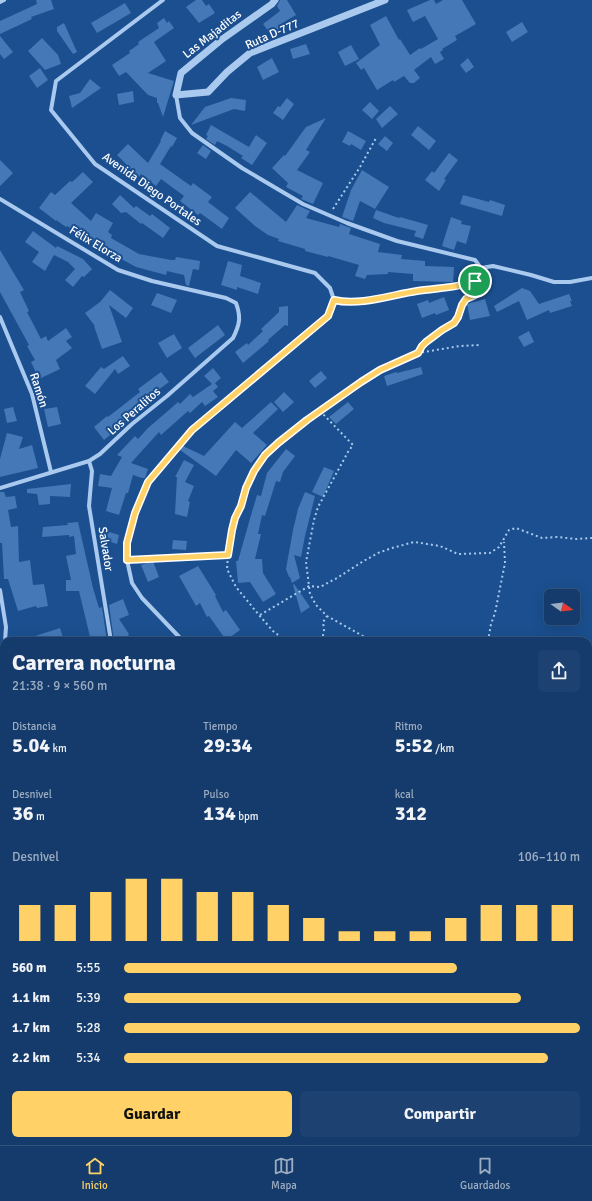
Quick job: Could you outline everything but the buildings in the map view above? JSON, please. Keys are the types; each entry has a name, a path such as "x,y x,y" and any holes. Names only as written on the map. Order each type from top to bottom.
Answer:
{"street":[{"path":"0,2 4,0"},
{"name":"Avenida Diego Portales","path":"163,0 56,81 51,110 95,164 114,177 217,246 315,272 330,288 334,300"},
{"name":"Las Majaditas","path":"176,95 181,73 221,40 272,4 275,0"},
{"name":"Ruta D-777","path":"176,95 208,92 227,72 250,53 384,0"},
{"path":"176,95 180,118 192,133 242,168 303,204 347,223 397,241 475,260 481,268 481,273 475,281 460,286 417,291 373,299 342,302 334,300 328,316 192,430 148,482 135,513 127,543 127,560 132,583 142,598 179,637"},
{"name":"Félix Elorza","path":"0,199 118,270 152,281 226,298 236,303"},
{"path":"481,268 493,266 554,282 570,282 592,278"},
{"name":"Los Peralitos","path":"0,488 89,461 100,454 132,424 167,396 233,338 238,327 239,313 236,303"},
{"name":"Ramón","path":"0,317 32,394 51,472"},
{"name":"Salvador","path":"89,461 92,471 89,506 110,637"},
{"path":"0,590 6,627 5,637"}],"path":[{"path":"329,215 360,167 376,138"},
{"path":"418,353 426,342 454,323 466,299 480,291 481,286 475,281"},
{"path":"280,637 272,631 236,587 228,569 228,555 235,518 254,471 265,455 278,443 320,411 380,370 418,353 460,346 479,345"},
{"path":"320,411 353,445 318,507 314,520 306,562 310,594 316,605 327,616 364,637"},
{"path":"489,637 505,563 504,541 506,534 510,530 516,528 542,538 592,538"},
{"path":"259,616 309,586 320,587 378,553 404,544 414,542 440,546 458,554 480,554 490,553 499,547 504,541"},
{"path":"127,560 228,555"},
{"path":"323,637 323,622 327,616"}],"route":[{"path":"475,281 481,286 480,291 466,299 454,323 426,342 418,350 418,353 380,370 361,382 307,420 265,455 254,471 246,488 241,506 235,518 228,555 127,560 127,543 135,513 148,482 192,430 328,316 334,300 347,302 373,299 395,294 460,286 475,281"}]}
